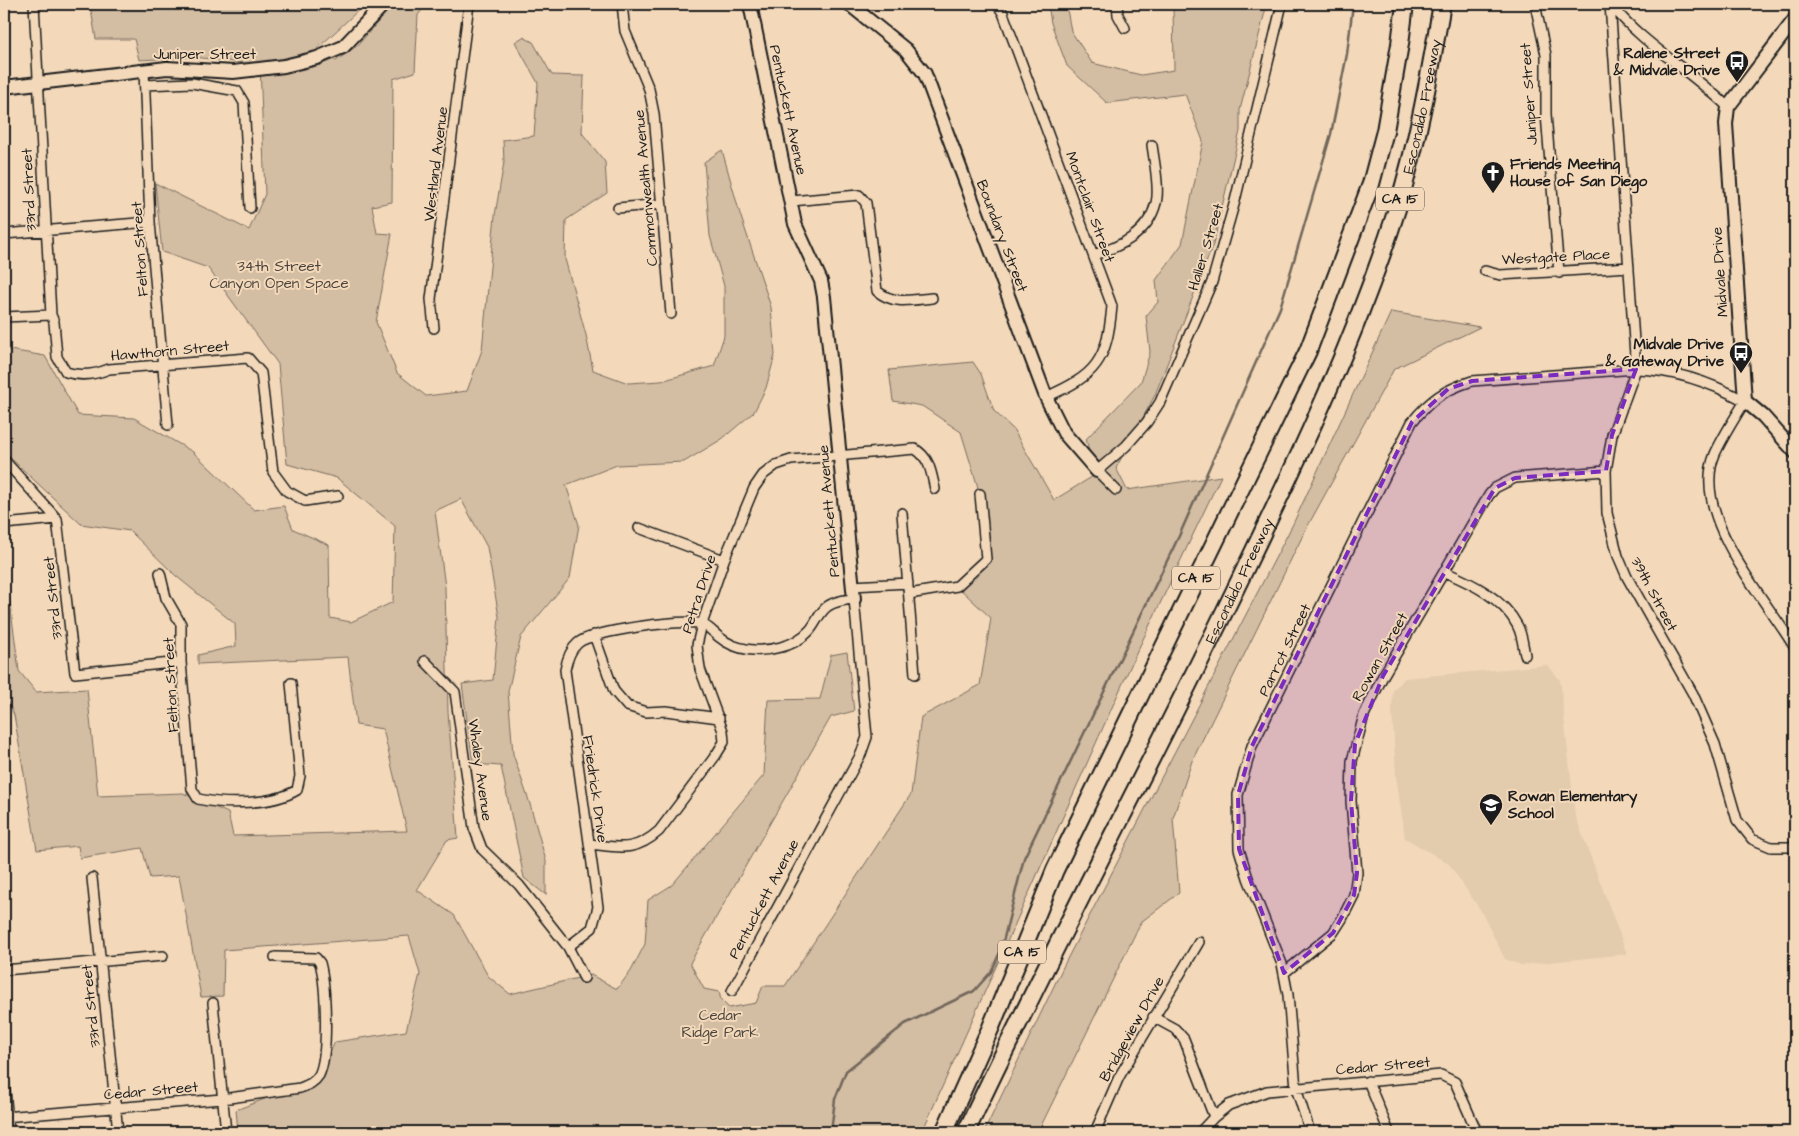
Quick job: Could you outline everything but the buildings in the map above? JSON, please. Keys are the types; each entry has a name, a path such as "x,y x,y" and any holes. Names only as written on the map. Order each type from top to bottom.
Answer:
{"highway":[{"path":"1356,224 1372,157 1396,4"},
{"name":"Escondido Freeway","path":"944,1132 991,1027 1055,870 1308,351 1371,184 1384,131 1400,44 1405,4"},
{"name":"Escondido Freeway","path":"966,1132 1017,1024 1188,688 1320,413 1349,346 1398,206 1418,126 1442,4"}],"street":[{"name":"33rd Street","path":"34,4 51,314 54,322 57,356 66,372"},
{"name":"Juniper Street","path":"4,87 167,68 233,72 257,70 317,58 343,47 384,4"},
{"name":"Westland Avenue","path":"434,328 431,299 470,4"},
{"name":"Commonwealth Avenue","path":"622,4 625,30 649,89 654,114 671,314"},
{"name":"Pentuckett Avenue","path":"732,992 861,754 866,737 824,297 821,281 795,224 750,4"},
{"name":"Boundary Street","path":"849,4 906,50 925,74 1046,397 1064,433 1116,490"},
{"name":"Montclair Street","path":"997,4 1003,13 1112,306 1110,333 1105,347 1092,370 1081,380 1046,397"},
{"path":"1117,4 1118,15 1125,28"},
{"name":"Haller Street","path":"1098,472 1126,446 1147,422 1160,402 1212,282 1235,201 1282,4"},
{"name":"Juniper Street","path":"1535,4 1546,55 1546,114 1559,272"},
{"path":"1611,4 1625,22 1697,78 1728,107 1795,19"},
{"name":"39th Street","path":"1611,4 1636,369 1612,435 1606,472 1607,513 1618,556 1627,577 1693,694 1715,744 1737,820 1752,839 1771,847 1795,847"},
{"name":"Felton Street","path":"144,70 150,222 168,425"},
{"path":"145,85 192,83 237,91 244,103 250,208"},
{"name":"Midvale Drive","path":"1728,107 1726,124 1745,401"},
{"path":"1093,255 1129,241 1147,225 1157,202 1152,145"},
{"path":"791,201 859,195 866,203 877,291 885,298 895,302 932,298"},
{"path":"618,208 661,204"},
{"path":"4,234 150,222"},
{"name":"Westgate Place","path":"1485,271 1500,275 1629,267"},
{"path":"4,317 51,314"},
{"name":"Hawthorn Street","path":"66,372 76,375 94,375 109,369 248,358 261,373 272,472 287,491 305,501 338,496"},
{"name":"Parrot Street","path":"1310,1132 1296,1088 1284,973 1239,849 1238,794 1252,746 1412,422 1427,404 1448,389 1472,381 1636,369 1659,369 1680,374 1745,401"},
{"path":"1795,452 1762,416 1745,401 1714,455 1709,484 1713,506 1734,557 1795,648"},
{"name":"Petra Drive","path":"589,844 626,848 640,846 659,831 724,742 719,718 700,669 697,645 702,624 724,560 748,498 763,475 776,466 791,460 840,454 915,449 923,454 929,463 935,488"},
{"path":"4,460 57,519"},
{"name":"Rowan Street","path":"1284,973 1332,933 1342,920 1354,895 1357,873 1351,801 1352,761 1364,714 1383,676 1495,488 1515,478 1606,472"},
{"path":"909,594 958,586 986,559 980,494"},
{"path":"902,513 915,674"},
{"name":"33rd Street","path":"57,519 75,673 181,662"},
{"path":"4,524 57,519"},
{"path":"639,528 724,560"},
{"path":"1445,572 1468,581 1504,607 1518,626 1524,655"},
{"name":"Felton Street","path":"160,573 166,598 181,624 181,662 192,789 198,799 222,804 286,797 297,790 300,776 291,683"},
{"path":"852,586 908,583"},
{"path":"719,718 666,711 646,712 627,706 614,691 594,635 612,630 702,624 727,643 743,649 761,650 781,647 800,638 810,630 828,605 854,599"},
{"name":"Friedrick Drive","path":"568,947 587,933 596,920 598,906 565,670 572,650 579,642 594,635"},
{"name":"Whaley Avenue","path":"425,661 455,692 474,828 482,849 519,885 568,947 584,978"},
{"name":"33rd Street","path":"92,878 118,1132"},
{"name":"Bridgeview Drive","path":"1095,1132 1119,1077 1198,942"},
{"path":"4,970 163,956"},
{"name":"Cedar Street","path":"6,1117 222,1099 300,1088 311,1084 318,1076 321,1068 326,1026 322,970 316,958 275,957"},
{"path":"213,1003 226,1132"},
{"path":"1153,1017 1175,1029 1184,1039 1214,1117"},
{"name":"Cedar Street","path":"1200,1132 1229,1105 1248,1096 1267,1091 1441,1075 1455,1082 1477,1132"},
{"path":"4,1080 6,1117 9,1132"},
{"path":"1368,1081 1389,1132"}],"highlighted area":[{"path":"1636,369 1612,435 1606,471 1515,478 1495,488 1383,676 1355,744 1351,801 1357,873 1354,895 1333,933 1284,973 1239,849 1238,795 1252,746 1412,422 1448,389 1472,381"}],"shaded area":[{"name":"Rowan Elementary School","path":"1548,665 1560,680 1575,815 1627,954 1521,965 1505,959 1481,911 1449,864 1405,838 1396,776 1392,708 1393,690 1405,678"}],"green space":[{"path":"90,4 365,4 317,49 336,61 358,45 391,7 401,4 427,4 418,15 415,72 393,79 392,202 372,206 377,233 392,234 376,322 397,373 426,396 467,391 482,350 495,215 504,162 503,140 534,136 538,83 515,42 523,37 533,42 552,75 584,76 582,133 605,162 607,193 566,220 565,259 586,335 593,370 628,383 661,381 714,366 724,336 724,286 710,236 704,162 722,150 740,214 771,307 775,355 766,388 754,412 722,439 684,462 617,465 566,485 579,525 570,578 521,637 508,691 513,754 530,804 546,861 546,895 524,878 501,766 473,764 462,684 493,680 499,617 487,547 461,499 435,511 445,587 448,711 458,838 447,840 417,890 454,915 488,976 510,994 591,975 617,989 631,971 645,944 648,900 672,885 764,775 768,700 820,699 831,655 847,652 854,711 831,717 690,963 704,989 719,992 721,1000 729,1008 756,1003 763,986 785,986 911,794 921,717 980,685 991,618 957,586 986,559 980,494 961,432 922,406 893,401 889,370 973,362 981,374 994,411 1013,429 1054,500 1095,475 1086,439 1141,382 1150,352 1146,316 1158,302 1156,280 1182,244 1203,141 1185,94 1107,103 1067,66 1051,23 1048,4 1066,4 1071,31 1092,63 1141,75 1174,70 1173,4 1267,4 1240,110 1240,131 1213,245 1155,395 1116,468 1127,490 1221,476 1135,656 922,1132 238,1132 236,1110 272,1096 313,1087 335,1042 406,1031 420,974 409,936 224,950 223,996 201,997 179,876 150,878 142,848 80,858 78,846 37,850 14,715 4,694 4,594 9,595 19,671 36,692 87,689 98,796 183,793 228,813 233,836 407,831 383,729 356,725 348,657 198,664 198,655 236,646 235,624 176,576 130,531 81,524 4,452 4,349 45,356 78,415 134,418 193,452 254,510 284,506 293,529 329,545 330,618 351,622 393,602 395,526 337,478 287,464 278,364 208,268 162,252 155,183 249,230 265,194 260,65 193,57 139,60 134,39 96,39"},
{"path":"1391,312 1480,327 1394,369 1305,531 1192,761 1173,818 1179,893 1141,922 1038,1132 984,1132 1064,965 1293,524"}],"waterway":[{"path":"831,1132 835,1099 846,1071 905,1024 974,991 991,972 1001,950 1024,858 1179,536 1280,308 1331,134 1347,54 1353,4"}],"place":[{"name":"Ralene Street & Midvale Drive","path":"1737,83"},
{"name":"Friends Meeting House of San Diego","path":"1493,194"},
{"name":"Midvale Drive & Gateway Drive","path":"1741,374"},
{"name":"Rowan Elementary School","path":"1491,826"}],"park label":[{"name":"34th Street Canyon Open Space","path":"279,274"},
{"name":"Cedar Ridge Park","path":"720,1024"}]}
